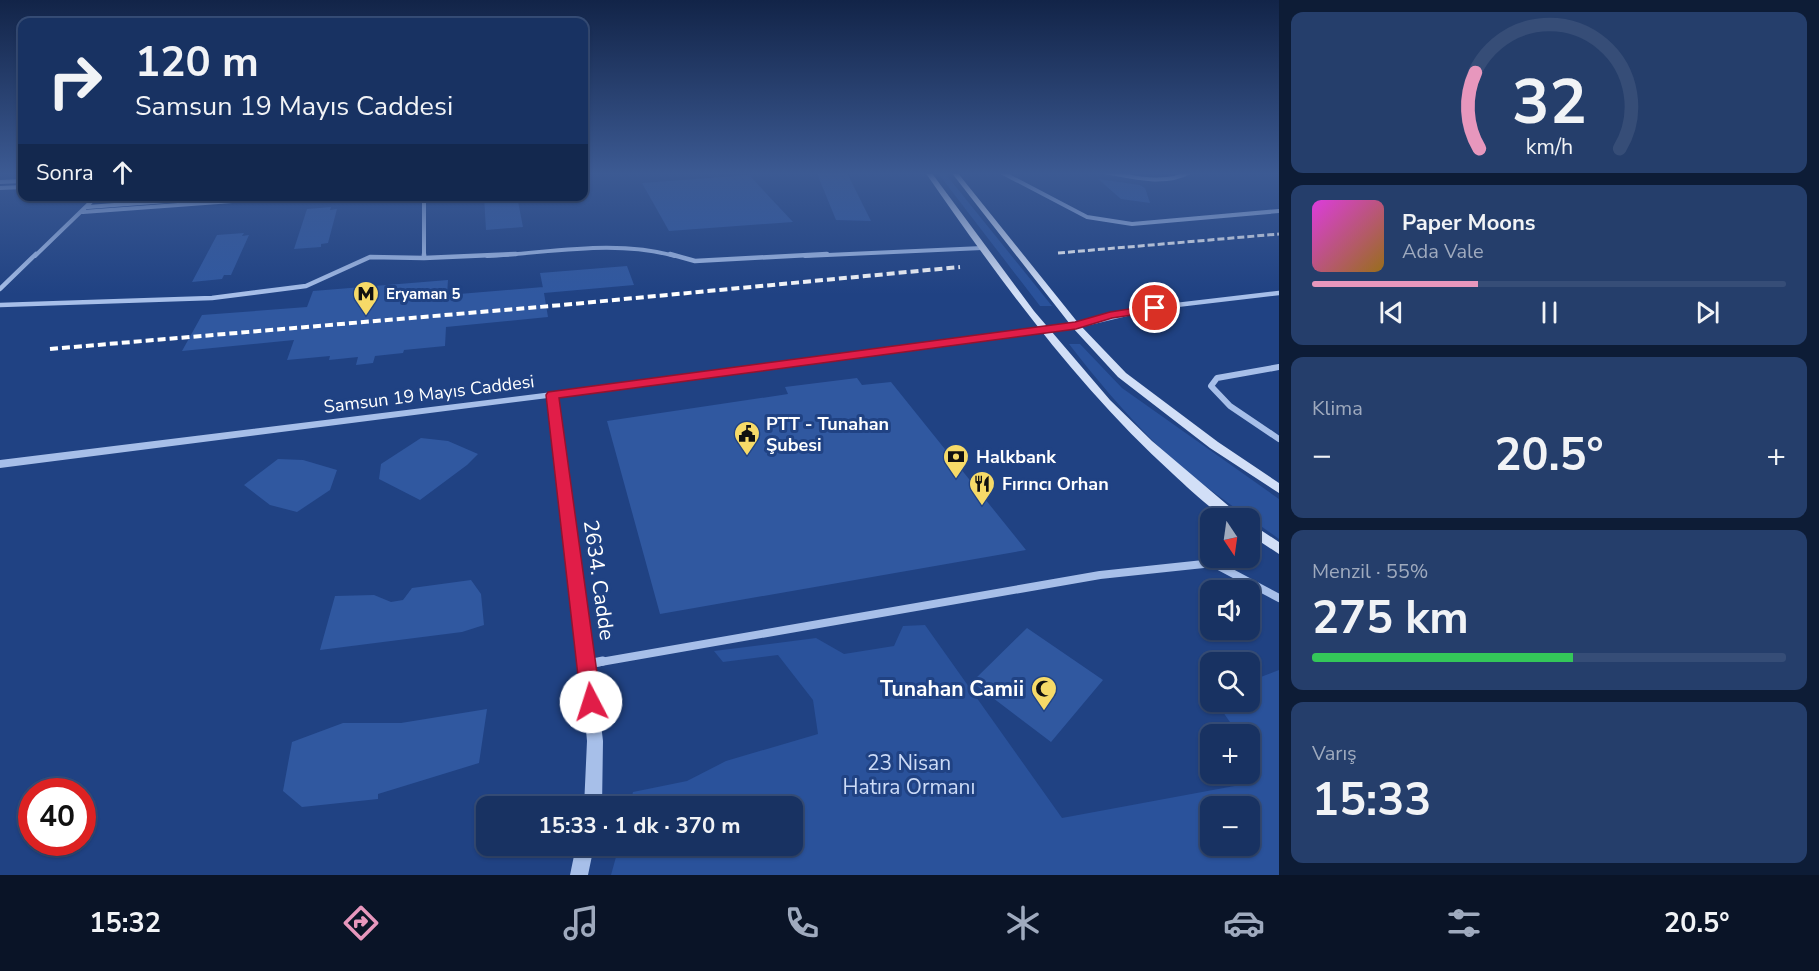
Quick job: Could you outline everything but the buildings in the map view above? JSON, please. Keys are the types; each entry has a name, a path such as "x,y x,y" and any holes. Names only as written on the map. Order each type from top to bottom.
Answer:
{"main road":[{"path":"957,213 982,248 1084,378 1140,438 1174,469 1223,508"},
{"path":"987,213 1076,326 1122,375 1162,407 1279,489"},
{"path":"1260,535 1279,549"}],"street":[{"path":"0,289 82,213"},
{"path":"424,213 424,258"},
{"path":"1079,213 1087,217 1114,223 1132,224 1258,213"},
{"path":"0,305 212,298 281,291 306,286 370,257 424,258 618,246 651,249 695,261 727,261 859,252 982,248"},
{"path":"1076,326 1110,315 1223,298 1279,293"},
{"name":"Samsun 19 Mayıs Caddesi","path":"0,464 1076,326"},
{"path":"1279,367 1217,378 1211,386 1230,406 1279,439"},
{"name":"2634. Cadde","path":"552,395 595,741 593,796"},
{"path":"587,664 1100,575 1213,563 1279,598"},
{"path":"579,875 583,856"}],"green space":[{"path":"968,213 977,213 1052,306 1040,306"},
{"path":"1069,344 1080,344 1122,388 1279,499 1279,539 1260,525 1260,508 1236,508 1185,470 1144,432"},
{"name":"23 Nisan Hatıra Ormanı","path":"925,625 1062,818 1245,784 1260,784 1260,724 1231,724 1223,712 1260,712 1260,677 1279,670 1279,875 611,875 616,856 803,856 803,796 632,796 633,792 687,781 726,761 818,734 813,700 778,655 723,662 714,651 816,638 844,654 894,646 903,626"}],"railway":[{"path":"1058,253 1279,234"},
{"path":"50,349 562,305 960,267"}],"place":[{"name":"Eryaman 5","path":"366,317"},
{"name":"PTT - Tunahan Şubesi","path":"747,457"},
{"name":"Halkbank","path":"956,480"},
{"name":"Fırıncı Orhan","path":"982,507"},
{"name":"Tunahan Camii","path":"1044,712"}],"route":[{"path":"591,702 552,395 1076,326 1110,315 1155,308"}]}
